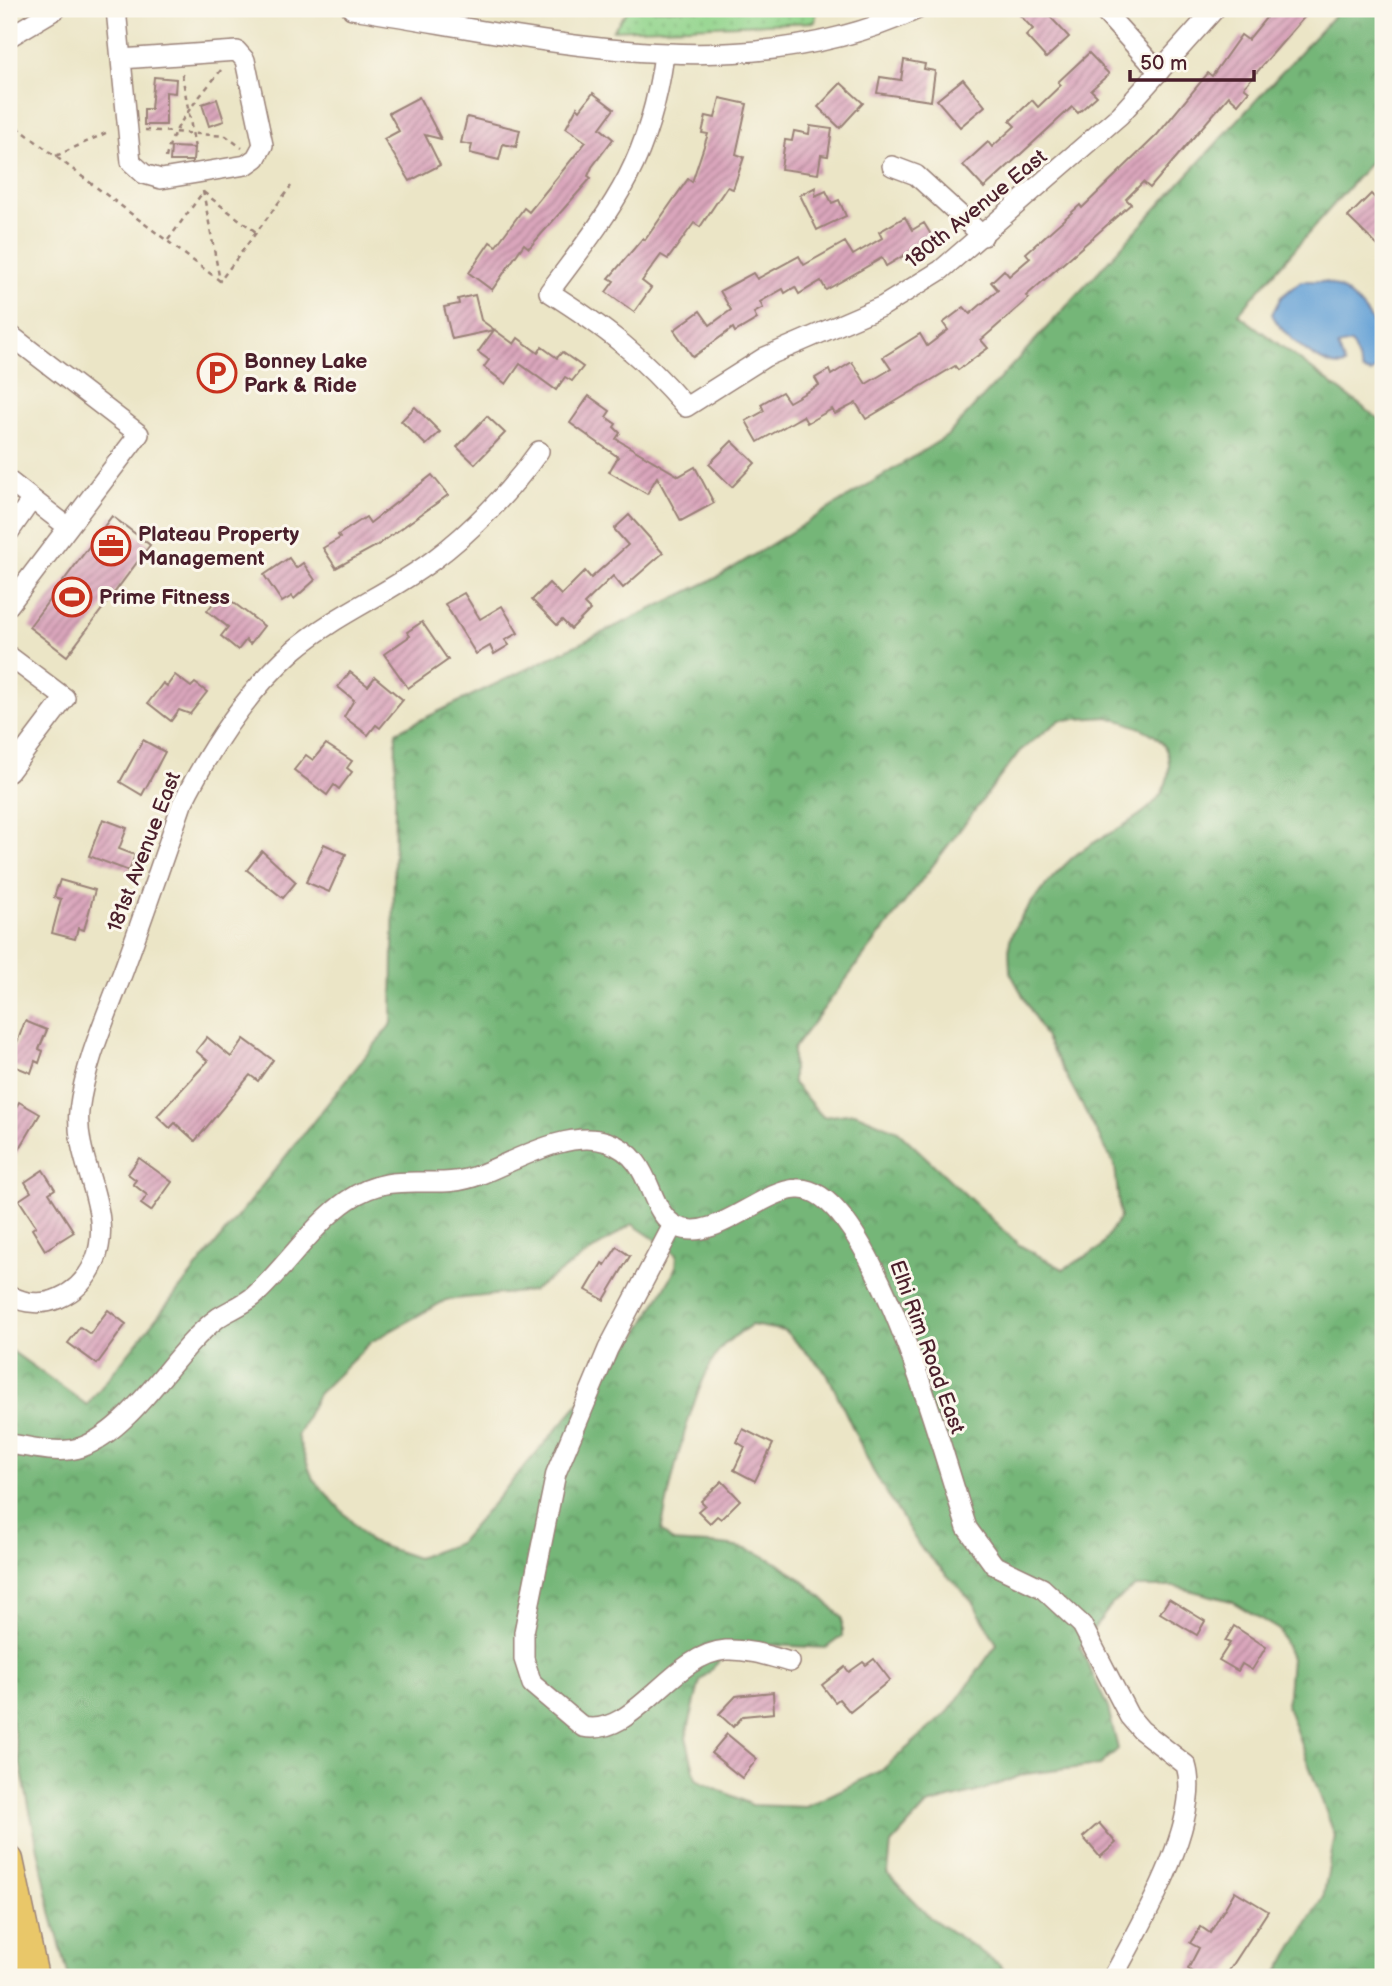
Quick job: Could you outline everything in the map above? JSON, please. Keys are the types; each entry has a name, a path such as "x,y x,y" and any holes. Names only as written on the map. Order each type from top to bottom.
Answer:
{"highway":[{"path":"9,1860 34,1977"}],"street":[{"path":"9,37 56,9"},
{"path":"116,9 131,162 144,174 161,179 246,165 256,158 263,145 245,60 235,51 121,59"},
{"path":"352,9 564,44 664,55 729,55 782,48 843,35 918,9"},
{"path":"1102,9 1159,72"},
{"name":"180th Avenue East","path":"664,55 653,116 629,180 608,215 549,292 620,339 650,365 686,407 765,357 883,306 911,290 983,236 1080,153 1216,9"},
{"path":"892,166 916,175 983,236"},
{"path":"9,334 139,434 9,605"},
{"name":"181st Avenue East","path":"9,1295 30,1304 54,1301 73,1290 94,1263 101,1224 80,1143 80,1108 97,1042 182,804 197,774 228,725 295,650 348,611 430,563 452,546 497,500 539,451"},
{"path":"9,481 68,527"},
{"path":"9,532 32,499"},
{"path":"9,656 65,698 9,772"},
{"path":"9,1444 69,1450 100,1439 205,1329 252,1298 331,1214 368,1189 396,1180 464,1181 559,1143 587,1138 611,1143 639,1165 657,1204 673,1224 608,1349 556,1473 524,1632 524,1659 532,1684 583,1727 593,1729 612,1727 698,1658 724,1650 753,1652 790,1661"},
{"name":"Elhi Rim Road East","path":"673,1224 697,1231 782,1192 796,1189 819,1193 833,1204 847,1219 874,1265 916,1370 967,1528 981,1550 1000,1570 1042,1588 1082,1625 1129,1716 1141,1730 1186,1765 1188,1792 1171,1860 1158,1893 1113,1977"}],"path":[{"path":"166,158 168,145 189,110 235,51"},
{"path":"9,121 220,281 291,186"},
{"path":"56,156 103,132 128,129 226,136 256,158"},
{"path":"167,241 203,192 256,232"}],"green space":[{"path":"629,9 817,9 815,22 613,30"},
{"path":"1340,9 1383,9 1383,148 1238,314 1383,422 1383,1977 1275,1977 1323,1898 1335,1836 1287,1706 1291,1658 1279,1630 1231,1601 1177,1587 1135,1587 1113,1603 1080,1647 1108,1708 1118,1749 1100,1765 1025,1774 980,1791 927,1805 891,1844 888,1874 928,1916 999,1964 1009,1977 69,1977 52,1916 9,1710 9,1349 87,1405 392,1023 396,732 718,577 947,436","holes":["1109,717 1139,727 1157,738 1167,754 1169,765 1166,783 1158,798 1146,810 1083,849 1063,867 1019,920 1009,944 1010,972 1115,1166 1120,1217 1099,1249 1063,1269 1019,1245 898,1131 855,1113 823,1117 793,1083 793,1049 1020,751 1060,720","632,1224 677,1254 676,1269 636,1337 459,1543 417,1558 370,1542 313,1479 297,1436 318,1394 371,1342 446,1300 532,1291","751,1325 785,1331 827,1373 873,1471 920,1547 972,1601 997,1644 949,1711 882,1770 806,1807 752,1805 696,1779 686,1737 700,1681 721,1659 757,1644 826,1648 842,1636 842,1618 804,1582 771,1560 739,1547 673,1542 661,1531 691,1411 710,1365 721,1348"]}],"water":[{"path":"1301,281 1334,285 1363,309 1377,331 1381,344 1380,367 1371,373 1363,371 1351,343 1338,346 1345,365 1326,363 1304,349 1284,331 1272,314 1281,297"}],"building":[{"path":"1014,9 1043,9 1069,37 1046,58 1026,36 1033,29"},
{"path":"1256,9 1299,9 1306,15 1244,87 1249,91 1238,104 1229,96 1150,188 1143,182 1126,199 1131,204 1026,296 1029,298 981,340 988,348 958,370 955,366 866,419 856,403 835,414 832,409 807,423 803,416 758,442 746,421 764,411 761,404 782,392 789,402 819,385 815,378 829,370 831,375 852,362 866,384 891,369 883,357 920,334 927,346 948,330 943,323 964,307 970,314 998,290 991,282 1004,270 1009,276 1030,258 1026,253 1080,205 1082,208 1157,135 1208,73 1212,76 1241,35 1248,40 1266,18"},
{"path":"1089,53 1109,74 1091,90 1097,96 1078,113 1072,107 984,188 963,165 988,142 992,147 1015,126 1010,121 1032,100 1038,107 1061,85 1058,82"},
{"path":"904,60 925,64 924,69 935,71 931,101 877,93 880,77 901,80"},
{"path":"154,77 176,79 175,93 166,92 166,125 144,125 144,109 151,109"},
{"path":"963,79 985,106 960,127 937,100"},
{"path":"841,83 863,103 840,128 818,107"},
{"path":"593,93 614,109 600,128 613,139 592,167 588,176 591,178 529,248 524,244 492,290 469,273 490,242 496,246 524,208 529,212 586,142 566,128 577,107 580,110"},
{"path":"419,97 441,139 425,135 440,165 410,181 384,139 399,131 389,113"},
{"path":"720,98 747,104 736,154 744,157 733,189 727,187 700,227 694,223 668,259 661,255 642,281 651,288 634,312 606,292 614,281 609,278 643,238 645,240 688,179 692,182 708,134 702,133 706,116 715,118"},
{"path":"217,99 224,121 209,126 202,104"},
{"path":"467,117 520,130 516,147 503,144 499,160 470,153 472,145 461,143"},
{"path":"810,126 832,129 828,156 821,155 818,174 781,169 785,140 792,141 794,131 809,134"},
{"path":"171,147 194,148 193,161 170,161"},
{"path":"816,187 815,196 826,191 832,203 839,200 846,216 817,230 800,195"},
{"path":"1371,194 1383,206 1383,251 1348,217"},
{"path":"905,217 912,230 924,223 933,238 886,266 882,258 826,290 821,281 799,294 795,287 785,293 783,289 760,302 763,308 754,313 757,319 735,332 733,328 693,357 674,330 700,311 710,325 731,310 720,291 753,273 757,279 799,256 804,265 845,242 853,255 882,238 879,232"},
{"path":"475,295 481,320 514,344 518,338 538,353 542,347 557,358 562,352 583,367 572,381 565,377 556,390 520,364 506,384 484,367 489,360 478,352 494,330 452,339 444,307 459,304 458,299"},
{"path":"589,396 610,411 606,417 616,424 614,427 620,433 616,439 679,476 695,467 714,503 681,521 657,477 647,494 609,472 618,457 570,423"},
{"path":"415,407 440,432 426,445 401,421"},
{"path":"487,416 505,433 475,464 457,447"},
{"path":"732,441 755,463 732,487 709,464"},
{"path":"432,475 448,495 378,545 336,568 323,548 366,517 370,523"},
{"path":"629,515 663,553 623,588 613,576 584,604 590,610 571,629 562,620 557,625 532,600 549,583 561,595 585,571 591,578 628,545 614,529"},
{"path":"112,516 150,545 67,656 29,627"},
{"path":"289,558 296,568 303,563 315,580 294,599 292,596 282,602 264,575"},
{"path":"221,593 264,626 250,644 246,640 238,650 221,636 228,627 207,611"},
{"path":"464,593 480,619 502,606 518,633 505,640 509,645 494,654 490,646 476,654 445,604"},
{"path":"422,622 448,660 408,688 384,654 410,636 407,632"},
{"path":"350,672 368,686 375,677 403,700 380,728 376,725 368,735 344,717 354,700 338,687"},
{"path":"175,675 191,687 195,683 207,692 190,714 179,710 171,721 148,703 163,683 167,686"},
{"path":"143,740 165,752 142,795 120,782"},
{"path":"326,744 352,761 347,768 352,772 339,789 334,785 327,795 294,770 306,755 313,760"},
{"path":"103,819 127,828 119,849 135,855 129,871 89,856"},
{"path":"324,844 346,854 329,892 306,882"},
{"path":"262,851 296,882 283,898 247,870"},
{"path":"60,880 95,890 84,930 78,928 75,939 52,933 61,899 54,897"},
{"path":"25,1021 47,1030 39,1049 43,1051 39,1063 35,1061 31,1073 9,1064 9,1046 15,1048"},
{"path":"207,1037 231,1057 244,1039 273,1060 258,1081 250,1075 195,1141 175,1123 170,1128 157,1116 208,1061 196,1051"},
{"path":"19,1102 40,1114 9,1167 9,1119"},
{"path":"139,1158 172,1182 151,1211 141,1204 147,1195 133,1184 136,1180 128,1174"},
{"path":"43,1170 55,1189 49,1193 74,1232 45,1250 32,1229 36,1226 19,1200 31,1192 25,1182"},
{"path":"617,1247 630,1256 604,1300 586,1290 602,1263 605,1265"},
{"path":"108,1310 126,1324 97,1364 68,1343 80,1327 90,1334"},
{"path":"743,1429 773,1444 755,1481 734,1470 745,1447 737,1442"},
{"path":"722,1481 740,1500 721,1519 717,1516 710,1523 698,1511 705,1505 701,1501"},
{"path":"1169,1599 1205,1621 1197,1635 1160,1613"},
{"path":"1234,1626 1266,1647 1252,1670 1242,1664 1238,1671 1219,1660 1230,1643 1225,1641"},
{"path":"874,1659 890,1680 850,1712 839,1699 835,1702 822,1685 845,1667 849,1672 863,1662 866,1665"},
{"path":"773,1692 774,1713 743,1716 733,1727 719,1714 736,1696"},
{"path":"727,1734 757,1759 742,1778 711,1753"},
{"path":"1099,1823 1116,1843 1100,1857 1083,1837"},
{"path":"1235,1891 1268,1911 1225,1977 1199,1977 1188,1969 1199,1948 1190,1943 1201,1927 1210,1933"}],"place":[{"name":"Bonney Lake Park & Ride","path":"217,373"},
{"name":"Plateau Property Management","path":"111,546"},
{"name":"Prime Fitness","path":"72,597"}]}
